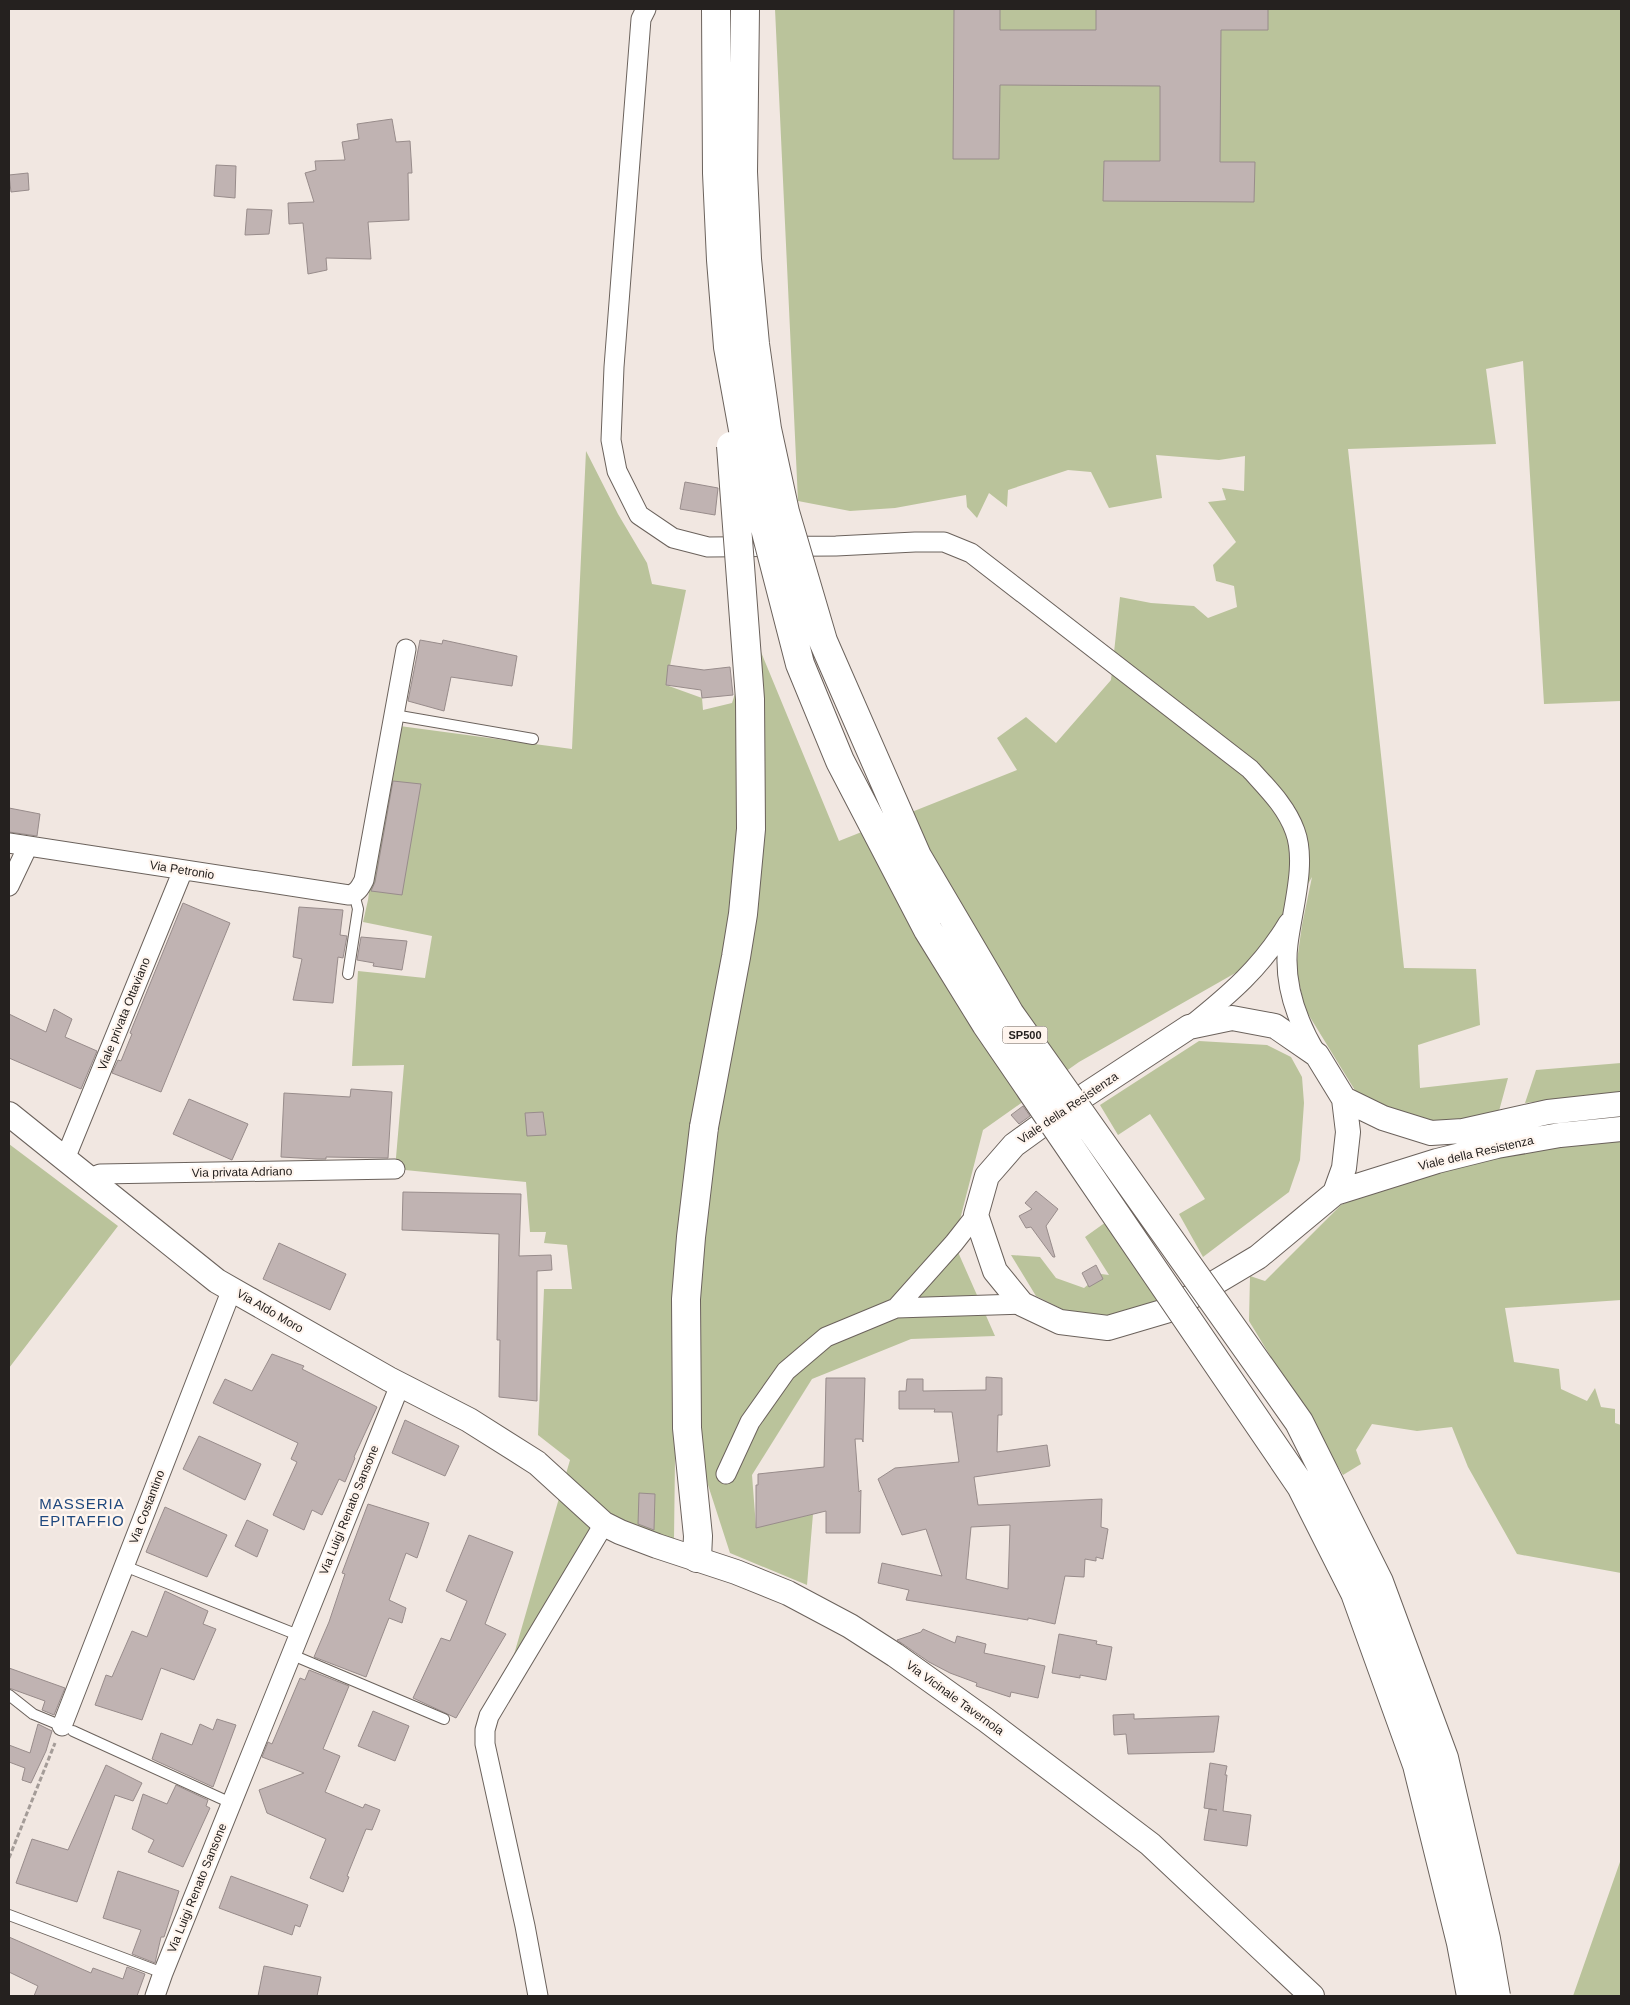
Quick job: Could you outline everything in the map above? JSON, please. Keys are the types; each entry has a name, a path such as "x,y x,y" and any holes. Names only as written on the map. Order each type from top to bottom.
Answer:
{"highway":[{"name":"SP500","path":"716,9 717,173 728,347 751,474 800,664 840,761 928,930 986,1024 1301,1486 1355,1592 1417,1765 1461,1942 1471,1996"},
{"name":"SP500","path":"745,9 743,172 747,259 755,344 768,429 785,512 823,641 917,856 1010,1014 1299,1422 1379,1582 1444,1758 1486,1939 1496,1996"},
{"path":"697,1558 698,1536 687,1428 686,1299 697,1177 704,1127 738,948 744,905 750,829 750,699 731,454 728,347"}],"street":[{"path":"646,9 641,19 610,440 617,471 639,515 673,538 708,547 836,546 944,542 971,553 1250,769 1283,806 1296,832 1300,868 1288,946 1288,980 1305,1034 1317,1055"},
{"path":"354,894 360,889 364,880 406,649"},
{"name":"Via Petronio","path":"9,843 349,895 354,894"},
{"path":"9,886 28,846"},
{"name":"Viale privata Ottaviano","path":"65,1159 184,870"},
{"path":"1189,1026 1231,993 1254,971 1276,944 1294,913"},
{"name":"Viale della Resistenza","path":"1335,1192 1344,1168 1348,1132 1344,1098 1317,1055 1275,1026 1232,1018 1189,1026 1014,1145 987,1176 976,1215 995,1271 1022,1304 1060,1322 1108,1328 1169,1310 1258,1257 1335,1192 1437,1161 1497,1146 1560,1135 1621,1129"},
{"name":"Viale della Resistenza","path":"1344,1098 1383,1118 1431,1133 1463,1131 1548,1112 1621,1104"},
{"name":"Via Aldo Moro","path":"9,1114 217,1281 400,1385 469,1420 537,1463 552,1476"},
{"name":"Via privata Adriano","path":"90,1178 100,1174 395,1169"},
{"path":"896,1308 954,1243 976,1215"},
{"name":"Via Costantino","path":"67,1728 232,1289"},
{"path":"726,1474 750,1422 786,1370 826,1337 896,1308 1022,1304"},
{"name":"Via Luigi Renato Sansone","path":"155,1996 162,1973 400,1385"},
{"name":"Via Vicinale Tavernola","path":"552,1476 604,1524 648,1543 697,1558 788,1594 850,1626 895,1655 986,1720 1150,1844 1312,1996"},
{"path":"538,1996 525,1926 485,1744 485,1730 489,1716 604,1524"}],"lane":[{"path":"394,715 533,739"},
{"path":"348,974 358,909 354,894"},
{"path":"132,1569 298,1635"},
{"path":"290,1654 444,1719"},
{"path":"9,1695 33,1714 231,1803"},
{"path":"9,1915 162,1973"}],"path":[{"path":"9,1858 67,1728"}],"green space":[{"path":"775,9 1621,9 1621,701 1544,704 1523,361 1486,369 1496,444 1348,449 1404,968 1476,969 1480,1025 1418,1045 1420,1088 1508,1078 1499,1111 1439,1124 1394,1111 1356,1092 1305,1009 1296,968 1302,925 1312,877 1267,955 1079,1062 983,1130 954,1243 995,1336 911,1339 812,1379 752,1475 756,1527 813,1514 807,1585 730,1553 698,1454 675,1458 674,1539 617,1520 511,1665 570,1460 538,1435 544,1289 572,1289 567,1245 544,1243 546,1232 530,1232 526,1182 395,1169 404,1065 352,1066 358,971 425,978 432,936 363,922 368,900 392,725 572,749 586,451 618,514 647,563 652,584 686,590 666,685 702,698 703,710 732,703 754,635 839,841 1017,770 997,738 1026,717 1056,743 1111,680 1120,597 1151,603 1194,606 1208,618 1237,607 1234,586 1216,581 1213,565 1236,542 1208,502 1226,500 1222,488 1244,491 1245,456 1219,460 1156,455 1162,498 1109,508 1091,472 1068,470 1008,490 1007,507 989,493 977,518 967,507 966,495 895,508 850,511 798,501"},
{"path":"1199,1041 1267,1045 1291,1057 1302,1077 1304,1103 1300,1160 1289,1192 1203,1257 1179,1214 1205,1199 1150,1114 1118,1135 1100,1105"},
{"path":"1621,1063 1621,1092 1525,1103 1536,1070"},
{"path":"1621,1138 1621,1300 1505,1308 1514,1362 1559,1369 1561,1389 1587,1401 1595,1388 1601,1407 1615,1409 1615,1423 1621,1425 1621,1573 1517,1554 1468,1467 1452,1427 1417,1431 1372,1424 1356,1450 1361,1464 1343,1475 1249,1321 1250,1276 1265,1281 1341,1205 1403,1178 1518,1148"},
{"path":"9,1144 118,1226 9,1368"},
{"path":"1106,1222 1163,1302 1124,1316 1076,1316 1036,1296 1011,1255 1040,1257 1056,1278 1084,1288 1101,1274 1109,1275 1085,1237"},
{"path":"1621,1859 1621,1996 1573,1996"}],"building":[{"path":"954,9 1000,9 1000,30 1096,30 1096,9 1268,9 1268,30 1221,30 1220,162 1255,162 1254,202 1103,201 1104,161 1160,161 1160,86 1000,85 999,159 953,159"},
{"path":"392,119 396,142 410,141 412,173 408,173 409,220 368,222 371,259 326,258 327,270 308,274 303,223 289,224 288,203 314,202 305,173 316,170 315,161 345,160 342,142 359,139 357,124"},
{"path":"216,165 236,166 235,198 214,196"},
{"path":"28,173 29,190 11,192 9,175"},
{"path":"247,209 272,210 269,234 245,235"},
{"path":"685,482 718,488 715,515 680,509"},
{"path":"420,640 442,644 443,640 517,656 512,686 451,677 444,711 408,701"},
{"path":"668,665 704,670 730,667 733,695 702,698 701,690 666,685"},
{"path":"393,781 421,784 402,895 371,891 375,882"},
{"path":"9,808 40,814 37,836 9,832"},
{"path":"183,903 230,923 161,1092 112,1073 118,1060 121,1061 132,1034 130,1033"},
{"path":"299,907 343,910 340,935 347,936 343,958 338,957 333,1003 293,1000 302,959 293,957"},
{"path":"361,937 407,941 402,970 373,966 374,963 357,960"},
{"path":"54,1009 72,1019 65,1037 97,1051 81,1089 9,1058 9,1014 46,1032"},
{"path":"351,1089 392,1092 388,1158 326,1157 326,1159 317,1159 281,1157 284,1093 350,1097"},
{"path":"189,1099 248,1124 232,1160 173,1134"},
{"path":"1023,1106 1030,1116 1019,1124 1011,1115"},
{"path":"543,1112 546,1135 527,1136 525,1113"},
{"path":"1036,1191 1058,1209 1046,1226 1055,1257 1053,1257 1031,1227 1026,1228 1019,1216 1032,1209 1025,1203"},
{"path":"403,1192 521,1194 519,1256 551,1255 552,1270 537,1271 537,1401 499,1397 500,1340 497,1340 499,1234 402,1230"},
{"path":"279,1243 346,1274 330,1310 263,1279"},
{"path":"1096,1265 1103,1279 1089,1287 1082,1273"},
{"path":"272,1354 304,1366 302,1369 377,1407 354,1457 345,1482 339,1479 322,1515 312,1510 304,1530 273,1515 297,1462 291,1459 298,1443 213,1403 225,1379 252,1391"},
{"path":"986,1377 1002,1378 1002,1415 998,1415 997,1452 1047,1445 1050,1466 974,1477 978,1505 1102,1499 1101,1527 1108,1529 1103,1559 1096,1557 1096,1561 1085,1559 1084,1577 1065,1576 1055,1624 1028,1618 1028,1620 906,1600 909,1590 878,1583 882,1563 942,1576 926,1529 902,1535 878,1479 895,1468 959,1462 952,1412 934,1412 935,1409 899,1409 899,1391 906,1391 907,1379 923,1379 923,1391 986,1390","holes":["1010,1525 1008,1589 966,1579 971,1527"]},
{"path":"826,1378 865,1378 863,1442 862,1439 855,1439 859,1492 861,1490 860,1533 826,1533 826,1511 756,1528 756,1485 758,1485 758,1474 824,1467"},
{"path":"405,1420 459,1446 445,1476 392,1453"},
{"path":"199,1436 261,1464 245,1500 183,1469"},
{"path":"639,1493 655,1494 654,1530 638,1524"},
{"path":"368,1504 429,1523 417,1558 406,1553 389,1600 406,1608 402,1623 389,1618 366,1677 314,1657 329,1622 345,1574 342,1573"},
{"path":"165,1507 227,1535 207,1577 146,1552"},
{"path":"247,1520 268,1530 257,1557 235,1546"},
{"path":"469,1535 513,1552 485,1624 506,1634 456,1718 413,1698 441,1638 450,1641 467,1601 446,1591"},
{"path":"165,1591 208,1611 203,1624 216,1629 194,1680 161,1668 142,1720 95,1705 106,1675 112,1677 132,1631 147,1637"},
{"path":"923,1629 955,1643 957,1636 986,1644 984,1653 1045,1666 1038,1698 1011,1692 1010,1697 976,1686 977,1683 950,1673 929,1662 897,1640 921,1632"},
{"path":"1059,1634 1097,1641 1096,1644 1112,1647 1106,1680 1080,1675 1080,1678 1052,1673"},
{"path":"9,1668 65,1688 54,1715 42,1710 45,1701 9,1688"},
{"path":"309,1670 349,1686 323,1749 340,1756 325,1792 363,1808 365,1804 380,1810 372,1830 366,1829 347,1876 349,1877 343,1892 310,1878 326,1839 267,1813 259,1790 304,1773 262,1757 268,1742 272,1744 300,1678 305,1680"},
{"path":"373,1711 409,1726 395,1761 358,1746"},
{"path":"1134,1714 1134,1719 1219,1716 1214,1752 1128,1754 1126,1734 1114,1735 1113,1715"},
{"path":"217,1719 236,1725 213,1787 152,1759 161,1733 192,1745 200,1724 213,1730"},
{"path":"38,1724 52,1731 46,1751 31,1783 22,1780 25,1768 9,1762 9,1745 30,1753"},
{"path":"1210,1763 1227,1766 1223,1811 1251,1815 1247,1846 1204,1840 1209,1809 1217,1810 1204,1808"},
{"path":"106,1765 142,1783 133,1801 115,1795 77,1902 16,1883 32,1839 68,1850"},
{"path":"176,1785 208,1800 206,1806 210,1808 183,1867 148,1852 154,1840 132,1829 143,1794 167,1804"},
{"path":"118,1871 179,1891 164,1937 161,1937 155,1963 132,1954 141,1930 103,1918"},
{"path":"231,1876 308,1905 300,1927 295,1925 292,1935 219,1908"},
{"path":"9,1937 91,1973 93,1968 123,1979 127,1967 145,1974 137,1996 34,1996 38,1986 9,1972"},
{"path":"264,1966 321,1977 317,1996 258,1996"}],"district":[{"name":"MASSERIA EPITAFFIO","path":"82,1512"}]}
